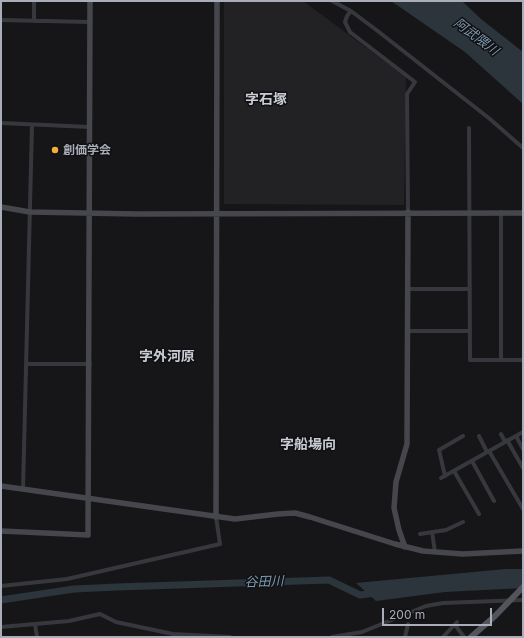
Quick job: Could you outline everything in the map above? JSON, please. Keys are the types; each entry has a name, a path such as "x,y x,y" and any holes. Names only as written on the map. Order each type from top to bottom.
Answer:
{"main road":[{"path":"471,637 523,587"}],"street":[{"path":"34,1 34,21"},
{"path":"1,531 88,535 90,364 90,1"},
{"path":"1,586 66,579 220,544 216,517 217,1"},
{"path":"332,1 351,11 490,119 523,148"},
{"path":"351,11 345,22 350,32 415,82 408,94 407,444 396,482 394,508 405,547"},
{"path":"1,20 90,22"},
{"path":"1,123 90,127"},
{"path":"22,489 32,125"},
{"path":"469,128 470,360 523,360"},
{"path":"1,207 30,212 90,213 523,212"},
{"path":"501,212 501,360"},
{"path":"408,289 470,289"},
{"path":"408,331 470,331"},
{"path":"26,364 90,364"},
{"path":"463,436 439,450 443,477 523,432"},
{"path":"501,434 523,468"},
{"path":"479,436 522,505"},
{"path":"516,436 523,449"},
{"path":"472,461 494,501"},
{"path":"454,471 479,514"},
{"path":"1,486 242,520 278,514 295,513 405,547 435,552 475,554 523,551"},
{"path":"420,534 446,530 463,522"},
{"path":"432,532 435,552"},
{"path":"332,637 362,632 403,615 437,604 509,602 523,600"},
{"path":"1,627 69,621 100,614 116,622 173,634 230,637"},
{"path":"443,637 456,623 464,637"},
{"path":"35,624 37,637"},
{"path":"405,637 408,624"}],"shaded area":[{"path":"224,1 303,1 406,77 404,205 224,204"}],"water":[{"name":"阿武隈川","path":"391,1 462,1 481,19 523,52 523,104 465,52"},
{"path":"506,569 523,569 523,588 445,592 376,601 356,583"}],"waterway":[{"name":"谷田川","path":"1,600 74,589 329,580 360,595 376,593"}],"place":[{"name":"創価学会","path":"55,150"}],"district":[{"name":"字石塚","path":"266,100"},
{"name":"字外河原","path":"167,357"},
{"name":"字船場向","path":"308,445"}]}
